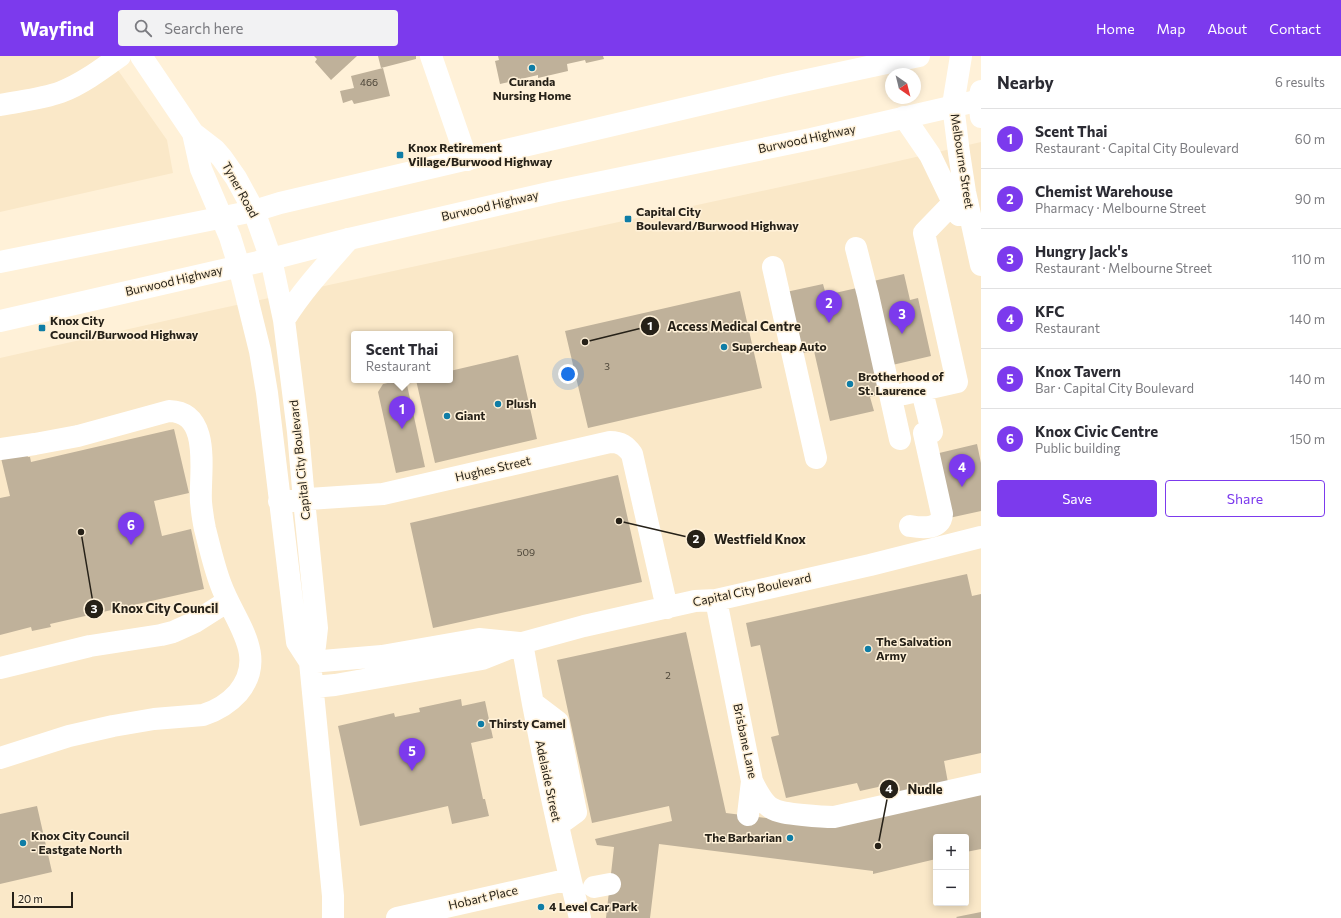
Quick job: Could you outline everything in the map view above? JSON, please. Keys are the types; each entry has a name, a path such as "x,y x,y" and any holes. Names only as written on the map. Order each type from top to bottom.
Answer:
{"main road":[{"path":"0,105 53,95 89,76 120,56"},
{"name":"Tyner Road","path":"141,56 193,133 215,150 240,185 254,211 271,259"},
{"path":"431,56 467,160"},
{"path":"0,262 254,211 280,203 784,85 919,56"},
{"name":"Melbourne Street","path":"959,197 959,153 953,106 961,56"},
{"name":"Burwood Highway","path":"0,321 553,192 812,139 953,106 981,102"},
{"path":"904,117 959,197 979,257"},
{"name":"Tyner Road","path":"193,133 201,169 239,266"},
{"path":"885,369 902,385 913,392 957,382 924,233 959,197"},
{"path":"284,320 293,305 309,285 349,239"},
{"path":"856,248 885,369 917,435 942,514 942,519 936,525 920,528 910,526"},
{"name":"Capital City Boulevard","path":"271,259 284,320 298,432 317,628 315,646 310,662"},
{"name":"Capital City Boulevard","path":"239,266 260,351 266,386 297,642 310,662"},
{"path":"773,267 816,458"},
{"path":"913,392 917,435"},
{"path":"0,449 78,436 160,413 177,411 183,414 192,422 201,443 201,502 203,518 214,563 228,601 249,646 251,662 251,669 246,682 235,696 210,713 203,715 154,719 95,730 62,738 0,758"},
{"name":"Hughes Street","path":"304,500 383,494 617,442 625,446 632,454 667,608"},
{"path":"279,501 304,500"},
{"name":"Capital City Boulevard","path":"313,687 335,685 482,659 522,643 584,626 695,601 716,600 870,565 981,537"},
{"name":"Brisbane Lane","path":"716,600 752,780 761,797 770,808 776,811 834,817 981,784"},
{"path":"0,668 90,646 173,632 195,622 228,601"},
{"name":"Capital City Boulevard","path":"310,662 382,656 479,639 522,643"},
{"name":"Adelaide Street","path":"522,643 532,703 570,879 580,918"},
{"path":"310,662 333,896 333,918"},
{"path":"748,815 752,780"},
{"name":"Hobart Place","path":"408,917 570,879"}],"shaded area":[{"path":"0,56 108,56 167,140 173,173 0,212"},
{"path":"981,142 981,918 0,918 0,358"}],"building":[{"path":"314,56 357,56 331,80 315,62 317,59"},
{"path":"378,56 416,56 416,59 381,68"},
{"name":"Curanda Nursing Home","path":"498,56 603,56 604,59 586,63 585,60 567,64 568,71 538,78 538,75 500,84 495,61 499,60"},
{"path":"383,68 390,96 354,104 352,100 343,103 340,91 354,88 351,76"},
{"path":"904,274 910,300 918,298 931,356 888,366 869,282"},
{"path":"823,284 826,295 857,288 881,394 870,397 874,411 830,421 814,351 800,354 786,292"},
{"path":"740,291 762,388 588,428 565,331"},
{"path":"518,355 537,439 435,463 417,383 453,383 453,370"},
{"path":"405,383 407,385 425,467 396,473 378,392 383,384"},
{"path":"174,429 189,493 154,501 162,536 191,529 204,589 50,624 51,627 32,631 31,627 0,635 0,498 10,496 1,458 26,452 28,457 30,457 31,462"},
{"path":"977,444 981,463 981,511 949,518 935,454"},
{"path":"618,475 642,582 433,628 410,523"},
{"path":"967,574 972,596 981,594 981,753 944,761 949,788 899,798 896,783 860,791 857,783 786,798 771,737 779,735 760,645 751,647 746,623"},
{"path":"686,632 726,813 831,826 981,792 981,849 969,851 969,834 933,834 933,860 873,874 873,871 659,844 650,918 606,918 614,847 597,845 595,839 672,821 669,806 592,823 557,660"},
{"path":"461,699 462,706 485,701 493,738 471,743 483,799 485,799 489,816 452,824 448,806 360,826 338,726 394,713 395,717 420,712 419,708"},
{"name":"Knox City Council - Eastgate North","path":"37,806 52,872 0,884 0,814"},
{"path":"981,912 981,918 956,917"}],"place":[{"name":"Curanda Nursing Home","path":"532,68"},
{"name":"Knox Retirement Village/Burwood Highway","path":"400,155"},
{"name":"Capital City Boulevard/Burwood Highway","path":"628,219"},
{"name":"Chemist Warehouse","path":"829,323"},
{"name":"Knox City Council/Burwood Highway","path":"42,328"},
{"name":"Hungry Jack's","path":"902,334"},
{"name":"Access Medical Centre","path":"585,342"},
{"name":"Supercheap Auto","path":"724,347"},
{"name":"Brotherhood of St. Laurence","path":"850,384"},
{"name":"Plush","path":"498,404"},
{"name":"Giant","path":"447,416"},
{"name":"Scent Thai","path":"402,429"},
{"name":"KFC","path":"962,487"},
{"name":"Westfield Knox","path":"619,521"},
{"name":"Knox City Council","path":"81,532"},
{"name":"Knox Civic Centre","path":"131,545"},
{"name":"The Salvation Army","path":"868,649"},
{"name":"Thirsty Camel","path":"481,724"},
{"name":"Knox Tavern","path":"412,771"},
{"name":"The Barbarian","path":"790,838"},
{"name":"Knox City Council - Eastgate North","path":"23,843"},
{"name":"Nudle","path":"878,846"},
{"name":"4 Level Car Park","path":"541,907"}]}
